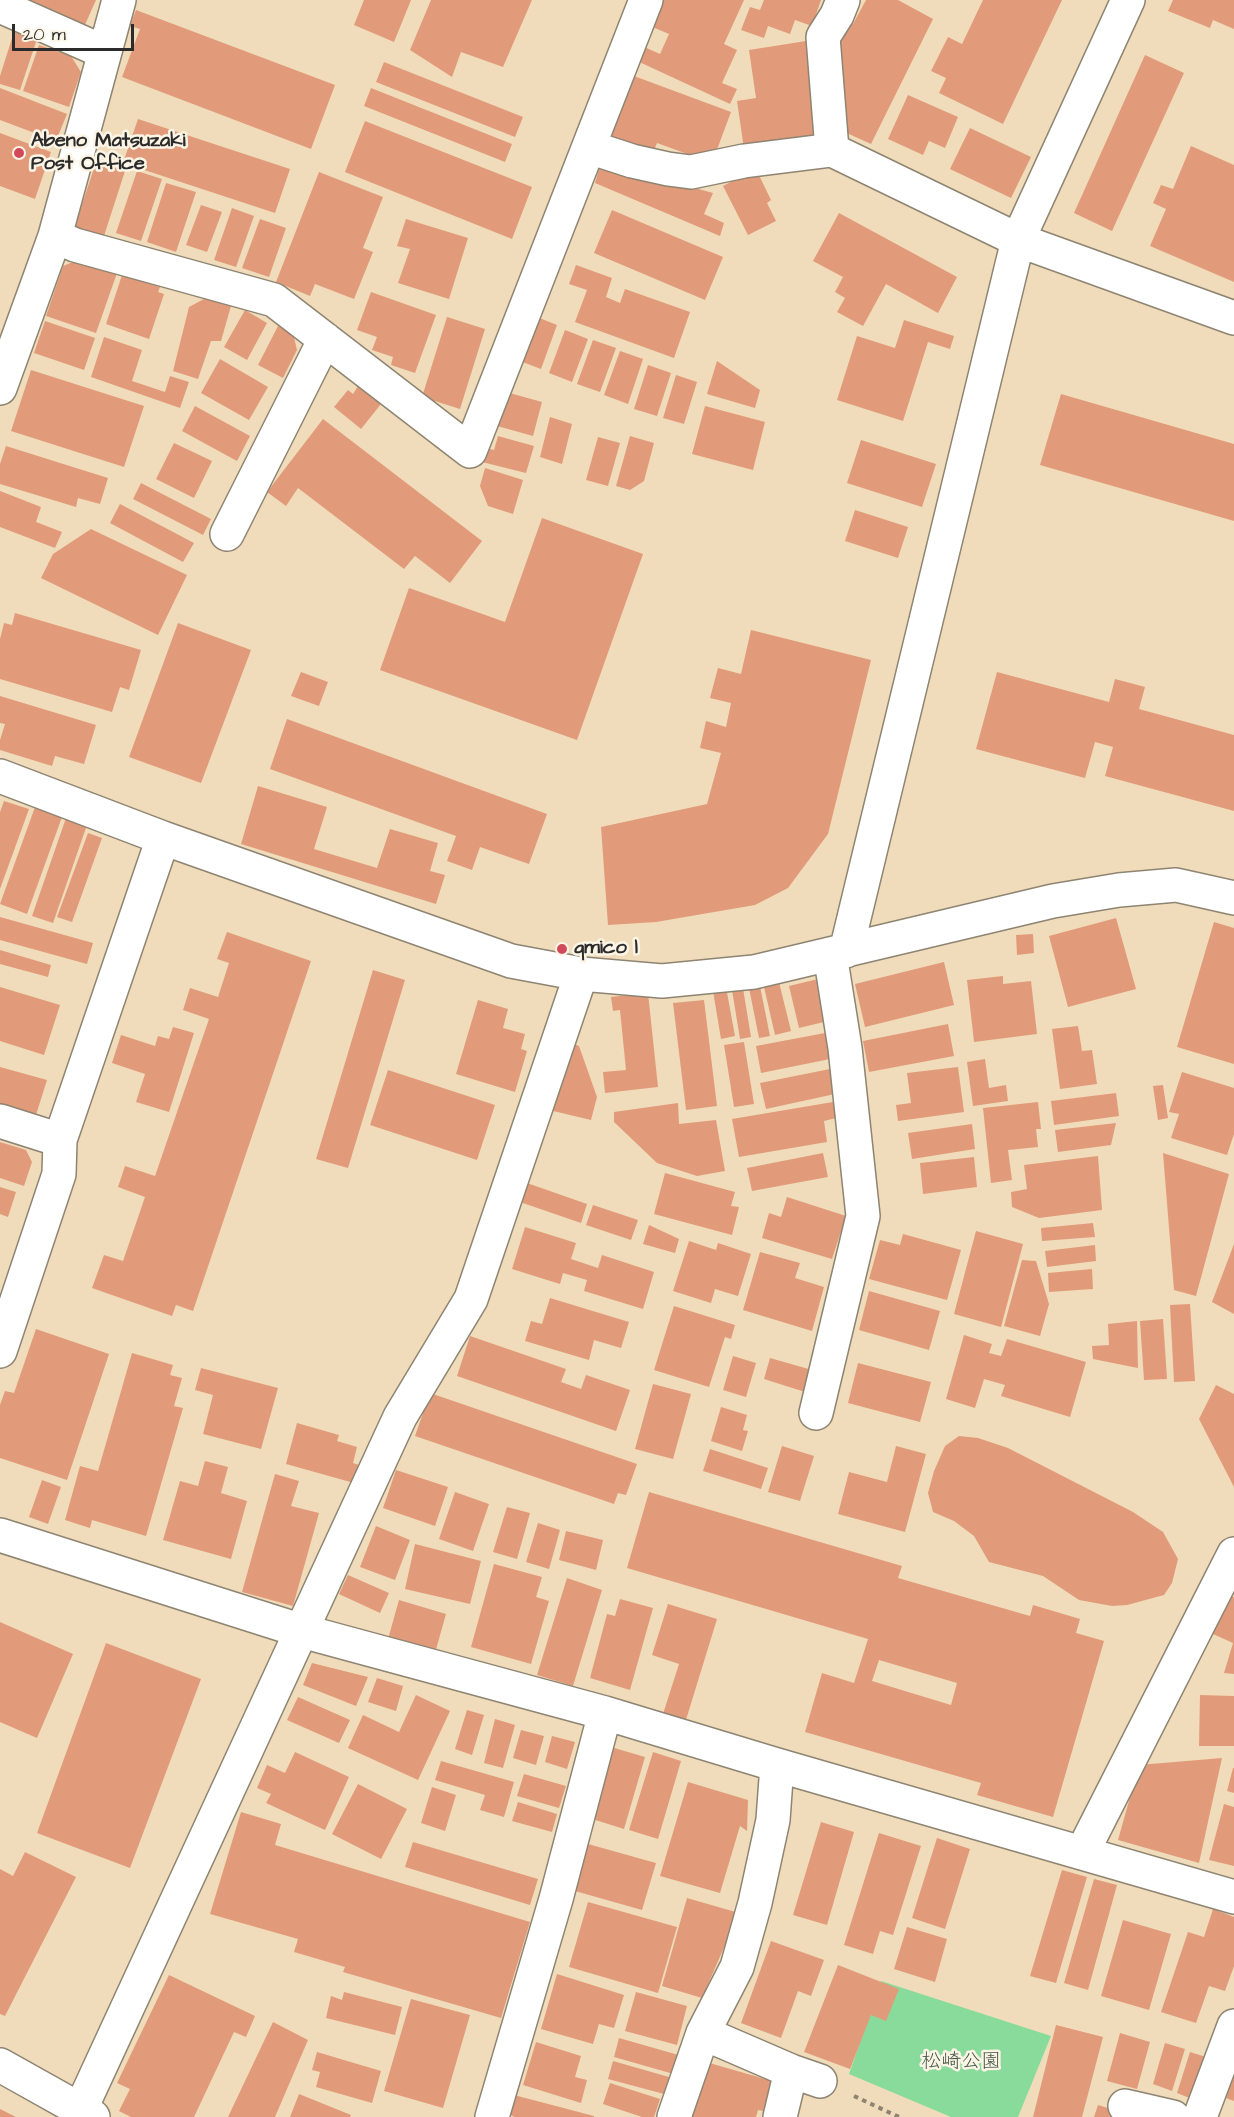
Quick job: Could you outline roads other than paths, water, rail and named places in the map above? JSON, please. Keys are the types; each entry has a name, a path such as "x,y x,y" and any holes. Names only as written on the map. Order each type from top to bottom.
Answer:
{"street":[{"path":"0,388 55,237 120,0"},
{"path":"55,237 273,300 470,451 646,0"},
{"path":"832,150 823,37 837,15 843,0"},
{"path":"816,1413 863,1216 845,1048 838,952 1018,240 1128,0"},
{"path":"0,6 105,52"},
{"path":"589,147 632,161 691,172 744,161 832,150 1018,240 1234,318"},
{"path":"226,534 325,339"},
{"path":"0,776 163,838 511,961 581,974 662,981 754,972 1053,901 1119,890 1176,885 1234,898"},
{"path":"0,1352 59,1174 60,1140 163,838"},
{"path":"0,2065 83,2114 400,1417 471,1299 581,974"},
{"path":"0,1121 60,1140"},
{"path":"0,1535 302,1631 605,1713 1234,1897"},
{"path":"1082,1853 1234,1554"},
{"path":"492,2117 556,1899 605,1713"},
{"path":"674,2117 703,2033 737,1966 755,1903 773,1820 777,1765"},
{"path":"1200,2117 1234,2026"},
{"path":"703,2033 806,2076 780,2117"},
{"path":"1125,2106 1173,2117"}],"place":[{"name":"Abeno Matsuzaki Post Office","path":"19,153"},
{"name":"qmico l","path":"562,949"}],"park label":[{"name":"松崎公園","path":"961,2063"}]}
